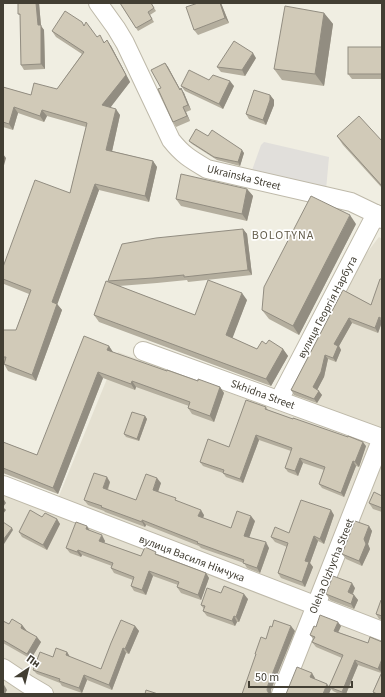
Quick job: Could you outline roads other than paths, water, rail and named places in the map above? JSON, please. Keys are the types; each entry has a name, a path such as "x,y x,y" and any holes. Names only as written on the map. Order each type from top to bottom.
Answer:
{"street":[{"name":"Ukrainska Street","path":"98,3 125,43 171,140 188,158 206,169 351,202 379,216"},
{"name":"вулиця Георгія Нарбута","path":"279,400 379,216"},
{"name":"Skhidna Street","path":"143,351 382,438"},
{"name":"Oleha Olzhycha Street","path":"281,694 382,438"},
{"name":"вулиця Василя Німчука","path":"3,485 382,631"},
{"path":"3,668 44,694"}],"district":[{"name":"BOLOTYNA","path":"283,235"}]}
